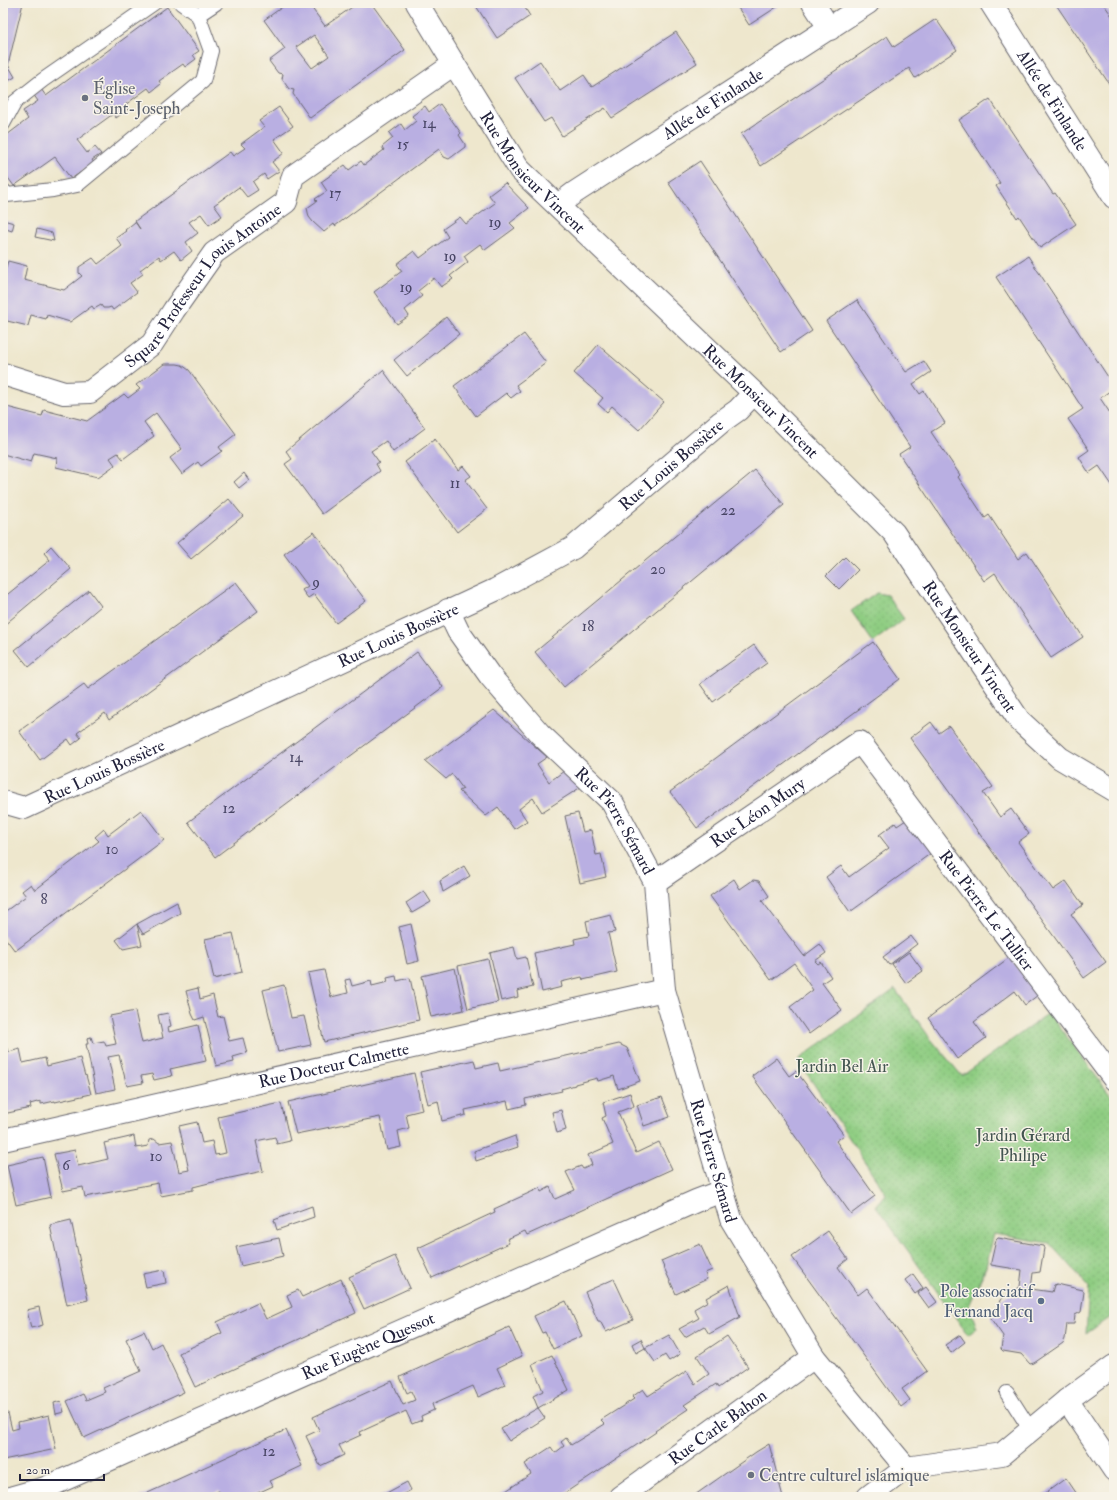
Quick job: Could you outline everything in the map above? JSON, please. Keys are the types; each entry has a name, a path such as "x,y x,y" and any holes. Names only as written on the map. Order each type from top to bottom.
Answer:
{"street":[{"name":"Rue Monsieur Vincent","path":"417,3 520,170 754,393 894,534 1019,720 1060,758 1114,790"},
{"path":"813,3 830,29"},
{"name":"Allée de Finlande","path":"558,205 574,193 830,29 868,3"},
{"name":"Allée de Finlande","path":"991,3 1114,197"},
{"name":"Square Professeur Louis Antoine","path":"3,374 64,393 90,392 152,344 214,254 286,202 293,176 454,64"},
{"name":"Rue Louis Bossière","path":"3,802 24,808 448,610 495,590 572,548 721,422 738,410 754,393"},
{"name":"Rue Pierre Sémard","path":"448,610 458,631 490,676 540,734 612,802 655,882 664,990 731,1219 814,1357 906,1468"},
{"name":"Rue Léon Mury","path":"655,882 860,742"},
{"name":"Rue Pierre Le Tullier","path":"860,742 1114,1079"},
{"name":"Rue Docteur Calmette","path":"3,1140 664,990"},
{"name":"Rue Eugène Quessot","path":"13,1497 45,1488 681,1207 722,1191"},
{"name":"Rue Carle Bahon","path":"620,1497 814,1357"},
{"path":"868,1497 906,1468 1002,1454 1068,1400 1114,1366"},
{"path":"1068,1400 1114,1470"}],"lane":[{"path":"3,124 15,102 43,80 154,3"},
{"path":"3,190 7,195 53,190 77,185 204,81 211,51 198,15 181,3"},
{"path":"198,15 216,3"},
{"path":"1007,1393 1030,1430"}],"green space":[{"path":"877,593 887,595 904,619 873,642 851,611"},
{"name":"Jardin Gérard Philipe","path":"895,989 930,1038 962,1076 1049,1013 1114,1100 1114,1314 1086,1334 1089,1287 1049,1243 994,1234 986,1267 969,1306 977,1328 968,1335 876,1206 886,1194 798,1060"}],"building":[{"path":"3,3 23,3 8,65 15,77 3,84"},
{"path":"288,3 308,3 325,26 358,3 371,3 405,50 310,118 293,94 294,90 289,89 282,79 283,74 278,73 269,61 285,49 264,20","holes":["314,35 329,56 312,68 296,47"]},
{"path":"474,3 522,3 530,16 497,38"},
{"path":"735,3 783,3 749,25"},
{"path":"1055,3 1103,3 1114,19 1114,91"},
{"name":"Église Saint-Joseph","path":"167,7 199,51 193,55 196,59 185,67 183,64 159,81 161,84 151,92 148,88 125,105 128,109 116,118 113,114 77,140 87,153 95,147 101,154 92,160 94,163 71,179 55,157 14,186 3,171 3,138 28,119 23,111 38,101 33,94 41,89 46,96"},
{"path":"936,19 957,50 915,78 909,68 761,166 741,134 887,36 894,47"},
{"path":"676,32 697,63 612,118 605,108 562,136 551,118 544,122 515,78 540,61 560,91 584,75 592,87"},
{"path":"990,99 1053,194 1055,193 1076,224 1040,248 1019,216 1017,218 996,186 1000,183 959,120"},
{"path":"440,104 461,133 459,135 465,144 465,147 449,159 444,157 439,149 335,226 334,224 324,232 313,222 309,217 307,208 317,201 315,199 327,191 321,182 345,165 349,170 361,161 364,165 384,150 382,147 393,138 389,133 401,124 405,130 416,121 412,116 425,106 429,112"},
{"path":"279,107 293,126 274,139 284,153 272,162 279,171 267,179 264,174 253,182 258,190 247,197 239,187 214,205 222,216 209,225 201,214 189,222 198,233 186,242 192,251 181,260 174,251 161,260 159,256 140,270 143,274 130,283 137,292 113,310 111,307 103,308 101,305 94,309 92,306 70,322 47,315 46,319 31,315 28,326 3,320 3,277 8,261 27,266 24,280 64,290 82,276 79,273 79,267 93,258 98,264 122,246 116,238 126,231 125,230 135,222 140,229 135,221 230,152 233,156 245,148 241,144 264,127 259,121"},
{"path":"700,161 812,331 781,352 668,182"},
{"path":"505,183 529,208 510,223 515,228 485,250 480,244 464,256 468,262 450,276 453,279 441,287 434,278 418,291 422,296 405,310 409,316 397,324 374,292 402,271 397,264 414,251 420,258 448,237 443,229 460,217 466,224 495,203 489,195"},
{"path":"3,220 14,223 12,231 3,228"},
{"path":"37,229 52,233 54,241 35,237"},
{"path":"1028,256 1114,386 1114,388 1100,398 1114,419 1114,488 1099,466 1089,473 1079,457 1089,450 1068,419 1083,409 996,277"},
{"path":"857,300 906,372 924,361 931,372 913,384 920,394 924,391 945,423 931,432 960,475 958,477 985,518 989,515 1018,559 1027,552 1083,637 1051,658 995,573 984,581 899,454 910,447 826,321"},
{"path":"446,317 459,334 407,376 394,360"},
{"path":"524,334 546,363 516,385 520,391 511,398 506,393 476,416 454,386"},
{"path":"598,345 664,402 639,430 612,406 607,412 598,404 603,398 574,373"},
{"path":"164,364 182,365 189,370 236,434 219,447 222,451 201,466 198,462 182,474 170,458 182,449 156,413 144,422 154,436 123,459 118,453 110,458 115,465 98,477 56,467 57,458 34,453 31,462 3,454 3,406 42,416 44,410 87,421 124,394 128,398 140,389 136,385"},
{"path":"383,370 425,428 393,452 386,441 371,451 379,462 376,464 380,471 322,514 285,464 292,459 286,451"},
{"path":"435,439 458,470 463,466 471,476 465,480 487,509 457,532 405,462"},
{"path":"755,470 784,505 564,687 535,652"},
{"path":"244,473 249,480 239,488 234,482"},
{"path":"229,499 243,516 191,559 177,543"},
{"path":"314,532 366,601 336,623 314,594 308,598 302,590 308,586 284,554"},
{"path":"51,546 71,569 3,626 3,598 50,560 44,553"},
{"path":"845,557 858,570 839,589 826,576"},
{"path":"236,582 258,611 109,720 105,713 77,733 81,738 72,745 68,739 40,760 19,731 84,684 88,689"},
{"path":"89,590 101,606 29,667 15,650"},
{"path":"873,642 900,679 697,828 670,792"},
{"path":"754,645 767,663 713,702 700,684"},
{"path":"417,652 443,687 215,857 188,822"},
{"path":"494,710 547,757 537,764 549,782 564,771 581,787 542,812 533,798 519,809 527,821 514,829 498,807 486,816 459,791 463,789 452,774 446,779 425,761"},
{"path":"931,722 939,733 949,726 993,787 983,793 1000,817 1011,809 1029,834 1018,842 1053,890 1066,881 1083,905 1071,914 1106,962 1084,978 910,738"},
{"path":"141,810 164,840 15,951 3,935 3,913 26,896 22,891 31,884 35,890 99,841 95,837 104,829 108,835"},
{"path":"578,813 583,832 591,830 596,855 601,854 606,877 580,883 565,816"},
{"path":"909,818 934,851 850,912 826,877 841,866 849,877 889,848 879,835 895,823 897,826"},
{"path":"464,866 470,876 443,892 440,881"},
{"path":"734,879 740,889 753,880 759,881 769,896 762,901 804,956 820,944 826,953 815,961 818,964 821,962 831,977 822,983 842,1010 809,1034 790,1007 813,990 794,963 771,980 710,896"},
{"path":"424,891 431,902 412,913 406,903"},
{"path":"177,902 180,913 143,934 137,924"},
{"path":"611,915 615,932 608,933 617,972 583,980 582,977 561,982 562,987 542,992 534,953 575,944 574,939 589,936 586,921"},
{"path":"137,924 142,945 123,949 116,940"},
{"path":"411,924 419,961 407,964 399,927"},
{"path":"233,933 242,972 214,979 205,939"},
{"path":"911,936 917,944 889,965 883,957"},
{"path":"514,947 517,959 526,957 533,987 517,991 518,997 501,1001 490,953"},
{"path":"909,952 923,971 906,983 892,964"},
{"path":"1010,957 1038,995 1025,1005 1015,991 974,1022 986,1038 957,1059 928,1018"},
{"path":"488,959 498,1002 468,1009 458,966"},
{"path":"455,968 464,1010 431,1017 422,976"},
{"path":"324,970 331,997 348,993 345,980 350,979 352,986 371,981 372,986 388,982 387,978 396,976 397,981 410,978 419,1020 324,1042 308,973"},
{"path":"284,985 291,1018 304,1016 311,1045 278,1052 263,990"},
{"path":"198,988 200,999 213,995 218,1017 223,1016 229,1041 243,1038 247,1053 233,1057 234,1062 216,1066 204,1017 195,1020 186,991"},
{"path":"135,1011 142,1043 163,1038 158,1015 168,1013 171,1026 168,1027 169,1032 198,1025 206,1061 170,1069 172,1076 154,1080 152,1074 141,1076 143,1083 127,1086 119,1055 108,1057 115,1089 96,1093 86,1044 88,1044 87,1038 91,1037 93,1043 104,1041 106,1046 116,1044 110,1016"},
{"path":"619,1044 627,1048 640,1081 618,1089 614,1076 598,1081 597,1078 561,1089 562,1091 525,1099 526,1105 509,1109 507,1101 465,1110 466,1115 442,1121 438,1101 428,1104 420,1072 474,1060 476,1068 498,1063 500,1071"},
{"path":"8,1049 9,1052 20,1049 23,1063 45,1058 47,1066 80,1058 91,1094 41,1104 41,1101 30,1104 31,1108 3,1114 3,1050"},
{"path":"776,1058 789,1076 796,1071 844,1135 836,1141 875,1196 851,1214 752,1076"},
{"path":"414,1073 422,1110 406,1114 409,1128 398,1131 401,1147 387,1150 380,1117 296,1134 288,1102"},
{"path":"630,1093 634,1106 618,1112 636,1153 659,1142 672,1169 527,1235 525,1231 507,1239 509,1243 432,1278 418,1248 495,1212 494,1209 540,1188 541,1192 550,1187 555,1199 575,1190 566,1172 581,1166 583,1169 592,1165 588,1155 613,1144 602,1118 606,1116 603,1102"},
{"path":"662,1097 670,1117 644,1126 637,1105"},
{"path":"281,1103 290,1141 277,1144 275,1137 256,1141 263,1171 193,1187 193,1190 161,1196 158,1183 85,1197 83,1187 63,1191 54,1154 75,1150 78,1166 108,1159 104,1143 134,1136 136,1148 148,1146 149,1140 154,1139 159,1143 172,1141 179,1172 189,1170 179,1126 197,1122 202,1143 212,1141 215,1155 226,1153 218,1117"},
{"path":"561,1110 566,1130 557,1133 552,1112"},
{"path":"515,1136 518,1147 476,1161 474,1151"},
{"path":"43,1157 51,1197 16,1205 7,1165"},
{"path":"312,1206 314,1217 277,1230 274,1220"},
{"path":"71,1220 88,1300 67,1305 50,1225"},
{"path":"828,1231 848,1259 838,1267 858,1295 867,1288 927,1371 902,1389 910,1400 901,1407 792,1257"},
{"path":"279,1238 283,1256 241,1266 236,1247"},
{"name":"Pole associatif Fernand Jacq","path":"998,1238 1043,1246 1044,1248 1040,1272 1033,1273 1031,1289 1052,1292 1054,1285 1057,1284 1083,1290 1084,1292 1081,1312 1075,1315 1074,1324 1067,1324 1063,1343 1034,1363 1030,1364 1021,1354 1003,1351 1001,1349 1003,1336 991,1319 991,1315 1001,1307 999,1304 1000,1300 1020,1287 1022,1270 991,1265 996,1240"},
{"path":"700,1244 712,1270 705,1273 707,1279 676,1294 661,1261"},
{"path":"395,1256 410,1288 364,1309 349,1277"},
{"path":"164,1270 166,1283 146,1287 143,1274"},
{"path":"913,1274 923,1288 915,1294 905,1280"},
{"path":"341,1279 356,1313 195,1387 179,1353 222,1333 217,1322 258,1303 266,1319 292,1307 287,1295 298,1290 302,1297"},
{"path":"614,1279 633,1320 606,1332 600,1321 598,1321 585,1292"},
{"path":"729,1285 740,1317 709,1334 704,1326 685,1337 679,1329 699,1318 694,1309 708,1301 706,1298"},
{"path":"926,1287 937,1302 929,1308 918,1293"},
{"path":"566,1301 582,1336 553,1349 545,1332 542,1333 534,1316"},
{"path":"39,1307 43,1325 31,1328 27,1310"},
{"path":"509,1327 522,1356 497,1368 505,1385 478,1397 473,1386 432,1404 434,1410 421,1416 422,1420 412,1424 406,1411 360,1432 361,1435 339,1445 344,1455 320,1466 306,1436 319,1430 313,1417 392,1381 403,1405 415,1400 411,1391 407,1393 400,1377"},
{"path":"144,1331 152,1348 161,1343 184,1392 84,1438 67,1401 83,1394 86,1400 105,1392 103,1388 141,1371 126,1339"},
{"path":"669,1335 680,1354 669,1361 665,1355 655,1362 645,1348"},
{"path":"960,1335 965,1342 951,1353 945,1345"},
{"path":"727,1336 748,1367 718,1388 716,1384 684,1405 688,1409 655,1431 656,1432 559,1497 497,1497 531,1474 525,1464 551,1447 555,1453 564,1446 561,1442 566,1438 571,1445 605,1424 601,1420 634,1399 632,1397 643,1389 648,1396 687,1371 695,1384 709,1374 697,1356"},
{"path":"641,1339 645,1348 636,1353 632,1344"},
{"path":"552,1355 569,1390 538,1408 533,1396 543,1391 532,1364"},
{"path":"61,1401 64,1412 56,1414 54,1403"},
{"path":"538,1408 545,1418 509,1441 501,1429"},
{"path":"8,1413 12,1430 19,1428 18,1422 49,1415 56,1449 3,1460 3,1414"},
{"path":"286,1430 302,1466 270,1481 273,1486 249,1497 222,1497 219,1491 206,1497 139,1497"},
{"name":"Centre culturel islamique","path":"769,1444 783,1497 692,1497 756,1452"},
{"path":"1066,1478 1079,1497 1040,1497"},
{"path":"407,1482 411,1490 398,1497 379,1497"}],"place":[{"name":"Église Saint-Joseph","path":"85,98"},
{"name":"Pole associatif Fernand Jacq","path":"1041,1301"},
{"name":"Centre culturel islamique","path":"751,1475"}],"park label":[{"name":"Jardin Bel Air","path":"842,1066"}]}
